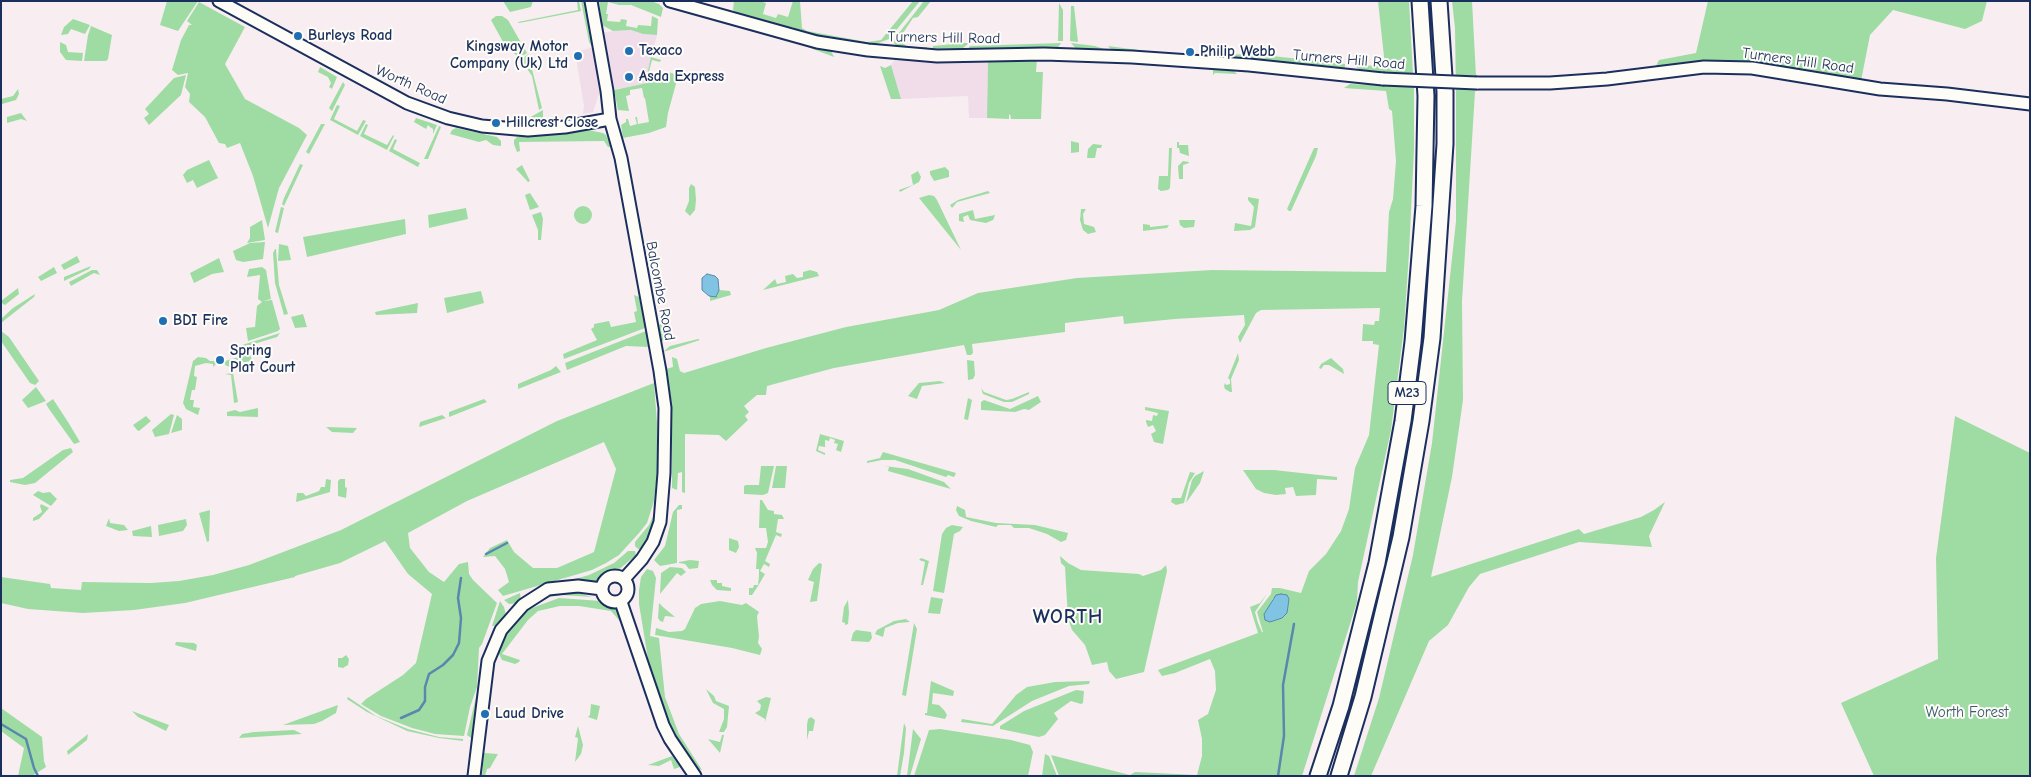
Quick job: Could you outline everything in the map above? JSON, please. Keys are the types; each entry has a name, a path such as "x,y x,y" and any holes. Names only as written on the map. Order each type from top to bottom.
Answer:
{"highway":[{"name":"M23","path":"1318,776 1341,706 1377,563 1403,422 1413,342 1424,206 1426,96 1420,1"},
{"name":"M23","path":"1339,776 1363,697 1401,537 1421,421 1432,338 1445,144 1445,92 1439,1"}],"street":[{"name":"Worth Road","path":"218,1 407,103 448,118 482,126 528,130 565,127 610,119"},
{"name":"Balcombe Road","path":"591,1 610,119 621,158 665,408 664,473 660,522 653,542 642,559 624,579"},
{"name":"Turners Hill Road","path":"670,1 817,42 876,51 937,56 1044,54 1142,58 1250,65 1328,75 1477,83 1550,83 1607,79 1704,67 1752,68 1880,89 1947,94 2030,104"},
{"path":"612,576 624,579 628,589 626,597 622,602 610,601 603,594 602,589 606,579 612,576"},
{"path":"474,776 488,661 502,630 523,605 548,589 578,586 602,589"},
{"path":"622,602 662,726 695,776"}],"shaded area":[{"path":"631,30 643,34 657,35 648,70 647,83 599,94 593,112 583,114 584,106 575,52 598,46 596,34"},
{"path":"896,58 988,60 987,118 969,118 968,96 901,99 891,65"}],"green space":[{"path":"167,1 198,1 178,31 160,25"},
{"path":"503,1 533,1 531,7 510,12"},
{"path":"577,1 579,1 581,11 518,22 578,10"},
{"path":"581,1 585,1 593,48 589,42"},
{"path":"599,1 651,1 659,4 663,8 661,17 631,5 619,5 608,2 606,14 608,14 607,21 620,22 621,19 627,20 626,26 637,28 638,25 651,26 652,16 658,19 657,35 643,34 631,30 613,31 602,25"},
{"path":"734,1 759,1 766,3 763,14 776,18 778,14 788,17 793,1 800,1 802,28 807,31 867,42 881,40 913,1 920,1 889,39 873,45 823,38 806,34 792,27 784,27 740,15 733,10"},
{"path":"924,1 931,1 918,17 913,18 901,36 903,39 901,42 908,47 927,47 927,50 898,48 894,43 895,38"},
{"path":"1378,1 1409,1 1413,74 1360,71 1355,65 1385,66"},
{"path":"1452,1 1472,1 1476,76 1462,301 1463,400 1452,477 1431,577 1579,529 1584,534 1641,517 1665,502 1649,536 1652,547 1579,542 1480,574 1469,587 1448,625 1429,641 1371,776 1354,776 1379,698 1413,555 1432,443 1456,221 1455,28"},
{"path":"1708,1 1987,1 1982,21 1965,29 1893,10 1870,35 1861,81 1754,62 1718,62 1655,68 1659,60 1696,53"},
{"path":"199,2 245,27 225,64 245,99 299,128 307,135 279,188 268,228 253,176 240,143 227,148 225,144 219,143 205,117 189,102 190,94 185,87 188,73 178,75 172,70 181,40 189,25 192,25 187,21"},
{"path":"1059,3 1063,10 1063,41 1058,41"},
{"path":"1071,6 1074,6 1078,42 1070,41"},
{"path":"496,16 502,16 508,20 527,53 519,58 503,42 491,20"},
{"path":"73,19 90,25 85,34 71,29 68,34 61,35 64,27"},
{"path":"91,26 112,35 106,61 84,61"},
{"path":"60,42 66,45 68,52 83,53 82,61 66,60 60,52"},
{"path":"806,43 830,49 834,57 805,46"},
{"path":"969,43 962,49 932,51 933,46"},
{"path":"1061,43 1057,49 967,51 970,46"},
{"path":"1071,43 1095,46 1110,51 1099,52 1097,49 1084,48 1078,51"},
{"path":"1108,46 1146,51 1164,53 1113,51"},
{"path":"528,54 542,108 539,110 532,76 521,60"},
{"path":"1254,54 1345,64 1345,67 1342,70 1214,57 1211,55"},
{"path":"651,57 661,60 660,62 652,60 648,75 668,72 675,74 674,78 677,80 666,127 649,133 623,138 621,125 626,122 626,119 628,119 630,126 637,124 635,117 637,117 638,124 649,122 645,98 642,88 630,90 630,95 626,96 629,111 618,110 614,90 647,83 648,70"},
{"path":"1037,59 1036,72 1043,72 1041,119 1011,119 1010,114 1009,119 987,118 988,60"},
{"path":"891,65 901,99 891,99 880,66 885,68"},
{"path":"320,67 337,77 332,89 329,87 331,83 328,77 318,72"},
{"path":"1211,67 1231,68 1237,74 1215,73 1213,75"},
{"path":"186,75 181,95 149,125 144,118 149,114 145,109 174,78"},
{"path":"343,82 345,85 332,111 329,108"},
{"path":"1350,84 1414,87 1414,150 1409,253 1404,328 1391,430 1358,582 1357,602 1302,776 1059,776 1051,755 1130,775 1135,772 1197,775 1202,756 1202,739 1198,720 1208,714 1216,690 1215,671 1210,659 1175,673 1162,676 1158,670 1258,633 1250,607 1260,603 1267,594 1255,612 1263,632 1257,612 1271,594 1272,588 1301,593 1309,571 1326,554 1341,531 1349,509 1355,468 1369,435 1379,345 1373,344 1373,341 1362,341 1363,324 1374,325 1375,321 1379,321 1380,308 1261,310 1256,313 1240,343 1238,337 1245,325 1244,315 1124,324 1123,316 1065,323 1065,332 972,344 973,353 971,355 967,355 964,345 834,368 767,386 766,395 757,395 744,406 749,412 745,416 748,420 726,441 719,435 685,434 685,493 682,492 682,472 678,473 677,490 672,488 672,406 666,369 673,367 672,357 677,359 680,371 684,373 766,348 846,327 939,310 978,293 1077,278 1212,270 1386,272 1389,212 1393,199 1396,161 1392,111 1389,109 1386,91 1344,88","holes":["1273,598 1289,599 1287,613 1265,612 1269,609"]},
{"path":"18,89 19,94 16,100 2,104 1,99 13,96"},
{"path":"337,105 340,106 334,119 357,131 363,120 366,121 358,135 330,120"},
{"path":"543,110 543,120 527,121 527,119"},
{"path":"21,113 27,121 21,119 7,123 7,117"},
{"path":"416,118 437,125 433,134 433,129 428,125 426,129 414,122"},
{"path":"321,124 325,124 309,154 306,152"},
{"path":"366,124 368,125 364,134 387,145 394,136 387,150 360,136"},
{"path":"439,126 441,127 428,159 424,159"},
{"path":"456,128 497,137 501,141 501,146 493,145 486,140 479,142 450,134"},
{"path":"588,130 606,135 611,147 608,147 604,141 519,142 520,151 517,152 514,144 514,140 517,137"},
{"path":"395,139 397,140 393,149 420,163 418,167 389,151"},
{"path":"1071,141 1079,143 1079,152 1071,153"},
{"path":"1177,142 1179,142 1179,145 1188,145 1189,156 1180,153 1179,148 1177,148"},
{"path":"1093,144 1102,145 1101,148 1097,148 1095,158 1087,158 1088,149"},
{"path":"1169,148 1172,148 1170,188 1161,191 1158,189 1159,176 1168,176"},
{"path":"1314,148 1318,148 1316,156 1291,211 1289,211 1287,209"},
{"path":"209,160 218,178 197,188 193,180 187,183 183,175 187,170"},
{"path":"1183,161 1189,163 1183,165 1183,179 1179,179 1178,166"},
{"path":"300,164 303,165 284,206 282,204 284,198"},
{"path":"522,165 530,181 528,182 516,169"},
{"path":"945,167 949,171 949,177 934,181 930,171"},
{"path":"918,171 921,177 919,182 900,192 899,190 913,185 911,175"},
{"path":"691,184 695,187 696,200 695,210 690,216 685,211 689,201 689,188"},
{"path":"988,191 990,193 957,202 952,208 950,205 958,200"},
{"path":"530,193 539,207 530,210 525,195"},
{"path":"929,195 934,196 937,200 961,250 919,198"},
{"path":"1248,197 1259,199 1255,227 1250,230 1234,231 1235,223 1251,226 1254,207 1248,200"},
{"path":"583,206 589,209 592,215 589,221 583,224 577,221 574,215 577,209"},
{"path":"281,207 284,208 278,233 275,232"},
{"path":"466,208 468,219 429,228 428,215"},
{"path":"1081,209 1086,209 1083,214 1084,224 1094,227 1096,232 1088,234 1083,230 1080,220"},
{"path":"973,210 975,219 995,215 993,220 986,223 970,220 968,215 963,217 964,222 959,221 959,214"},
{"path":"541,212 543,219 541,240 538,240 538,230 532,215"},
{"path":"405,219 406,234 307,257 303,237"},
{"path":"262,220 265,240 247,243 250,238 250,227"},
{"path":"1179,220 1195,220 1194,227 1184,228 1180,225"},
{"path":"1143,224 1150,225 1150,227 1169,225 1167,228 1143,231"},
{"path":"265,242 263,259 243,262 236,260 233,251 250,243"},
{"path":"279,244 288,246 291,260 278,261"},
{"path":"275,249 279,285 288,314 284,315 275,283 273,253"},
{"path":"77,256 80,262 64,270 61,265"},
{"path":"219,258 224,272 212,274 194,283 190,273"},
{"path":"91,266 89,269 64,281 64,277"},
{"path":"54,267 57,273 41,281 38,277"},
{"path":"262,267 266,270 271,299 263,301 272,300 280,329 248,341 246,328 255,327 257,306 262,302 258,299 260,275 247,277 249,269"},
{"path":"92,270 97,270 100,275 94,273 71,286 69,282"},
{"path":"810,270 817,272 819,276 763,290 775,279 777,284 786,282 785,276 793,274 797,278 803,277 803,272"},
{"path":"18,288 19,294 5,305 3,304 1,301"},
{"path":"719,290 730,291 731,295 710,301 710,296 717,296"},
{"path":"481,291 484,303 447,313 444,298"},
{"path":"35,294 34,297 1,323 1,319 13,308"},
{"path":"634,295 639,297 645,328 564,359 563,354 597,340 591,329 594,327 594,324 609,321 611,327 636,322 634,312 637,311"},
{"path":"418,303 417,313 376,315 375,312"},
{"path":"303,314 307,327 295,328 291,317"},
{"path":"669,321 665,329 666,339 661,342 658,325"},
{"path":"1,331 9,337 39,381 35,385 30,383 1,341"},
{"path":"646,331 648,347 626,346 567,370 565,363"},
{"path":"280,333 277,337 244,347 239,346"},
{"path":"700,340 663,352 670,346"},
{"path":"1238,353 1239,360 1231,379 1232,392 1230,392 1224,386 1225,383 1226,385 1230,384 1228,378"},
{"path":"250,354 252,361 231,364 232,368 225,365 225,361"},
{"path":"198,357 206,358 210,361 223,361 213,367 213,364 206,363 195,366 194,376 197,377 195,390 192,390 190,400 194,400 193,407 200,408 198,415 186,409 183,403 193,361"},
{"path":"1331,358 1343,369 1344,374 1329,365 1324,365 1321,369 1319,368 1321,364"},
{"path":"967,360 974,361 975,375 973,379 968,380"},
{"path":"556,366 561,372 518,389 518,384"},
{"path":"233,373 238,402 234,403 231,375 225,374"},
{"path":"940,381 945,383 922,386 917,399 908,396 919,383"},
{"path":"654,383 657,423 657,473 654,501 647,523 619,555 606,563 592,570 503,596 498,590 509,582 505,569 495,556 483,557 490,548 507,540 514,552 533,568 557,568 594,552 616,469 604,442 467,501 408,533 410,548 429,572 444,582 459,564 468,562 469,574 473,580 497,603 479,648 477,687 470,707 464,736 435,734 412,728 381,716 361,704 403,675 416,663 432,594 408,574 385,541 340,563 295,577 185,603 134,610 83,613 28,609 1,603 1,577 50,584 51,588 81,590 82,582 151,583 179,581 213,575 249,565 341,530 557,421"},
{"path":"36,387 46,401 28,408 22,400"},
{"path":"981,388 984,392 1006,400 1029,392 1029,394 1012,402 1004,402 983,394"},
{"path":"1038,396 1041,402 1029,410 1024,409 1015,412 981,410 981,402 984,400 1010,409"},
{"path":"968,398 972,400 968,420 964,419"},
{"path":"53,399 80,442 74,444 49,409 46,404"},
{"path":"484,399 487,402 449,417 449,412"},
{"path":"1145,407 1169,411 1163,444 1154,442 1151,434 1156,431 1153,425 1148,427 1146,422 1146,420 1152,421 1153,415 1157,416 1158,413 1145,410"},
{"path":"258,408 258,417 227,416 227,412 235,410 240,412"},
{"path":"171,414 174,415 169,434 155,437 152,430"},
{"path":"177,415 182,419 182,430 171,433"},
{"path":"442,415 446,418 419,427 420,422"},
{"path":"146,416 151,421 139,431 137,430 133,425"},
{"name":"Worth Forest","path":"1955,416 2030,453 2030,776 1874,776 1841,703 1938,659 1936,558"},
{"path":"326,427 357,428 353,433 332,432"},
{"path":"820,434 844,441 841,452 836,450 838,444 834,443 835,440 830,438 829,441 825,440 825,447 819,446 818,450 825,453 825,455 816,451"},
{"path":"71,448 73,452 35,483 25,485 10,482 10,480 23,478 63,450"},
{"path":"883,452 956,473 954,477 948,475 946,477 895,460 867,463 867,461 880,458"},
{"path":"761,466 774,466 768,493 763,495 744,494 744,486 759,485"},
{"path":"776,466 787,466 785,488 772,488"},
{"path":"884,466 908,469 944,482 951,489 888,471 889,467"},
{"path":"1243,470 1274,470 1337,477 1337,480 1317,479 1316,495 1296,496 1293,487 1285,488 1286,494 1276,495 1264,493 1256,489"},
{"path":"1204,471 1200,483 1186,503 1192,480"},
{"path":"1190,472 1195,473 1189,483 1184,503 1176,505 1171,502 1172,498 1181,498"},
{"path":"326,479 331,480 330,492 296,502 297,493 303,493 306,496 319,491 321,487 325,487"},
{"path":"345,479 345,487 347,488 346,498 338,496 338,481"},
{"path":"38,491 43,493 50,492 57,499 51,506 33,495"},
{"path":"760,500 762,500 768,510 774,511 774,514 782,515 784,519 778,519 776,532 782,534 781,537 776,535 765,561 770,564 769,567 764,564 760,571 765,574 752,595 749,595 749,588 758,585 759,569 756,569 757,553 755,548 766,548 768,542 766,528 759,528"},
{"path":"41,504 49,508 39,519 33,521 33,518 42,512"},
{"path":"679,505 682,505 682,509 677,510 677,563 660,566 654,560 665,546 673,512"},
{"path":"957,506 965,510 966,517 996,523 1035,525 1068,533 1066,540 1061,542 1047,534 1029,528 1014,528 1011,525 998,525 996,527 971,521 959,516 956,510"},
{"path":"210,510 209,541 207,542 199,513"},
{"path":"655,512 655,522 647,542 641,549 638,549 635,546 635,542 649,525"},
{"path":"109,518 110,523 124,525 128,530 119,531 106,526"},
{"path":"186,519 187,525 183,531 159,536 158,525"},
{"path":"952,525 963,527 954,534 944,593 933,591 942,534 946,528"},
{"path":"151,526 152,537 133,536 132,531"},
{"path":"729,538 738,541 739,547 736,553 729,550"},
{"path":"628,551 635,551 636,555 616,572 596,581 578,581 575,579 589,575 614,563"},
{"path":"1060,556 1081,570 1139,574 1143,576 1161,570 1166,565 1167,571 1144,672 1116,679 1109,671 1107,662 1092,665 1085,645 1072,630 1068,619 1065,567 1061,563"},
{"path":"921,558 929,561 923,585 921,585 925,562 919,560"},
{"path":"699,561 698,568 689,569 685,564 679,563 679,562"},
{"path":"819,563 822,564 817,601 810,602 814,582 808,580 813,569"},
{"path":"670,567 682,568 686,572 681,576 677,573 660,594 661,573"},
{"path":"647,569 653,571 656,578 650,636 659,638 665,697 679,734 702,770 698,769 671,727 648,659 639,604 641,577"},
{"path":"710,580 717,580 717,583 722,583 722,586 731,588 731,591 717,590"},
{"path":"571,591 592,597 561,595 550,597 532,606 548,595"},
{"path":"520,593 521,602 509,604 504,600"},
{"path":"931,597 943,599 940,614 928,613"},
{"path":"559,598 601,601 618,610 625,627 611,611 579,606 560,606 538,611 528,620 502,654 520,660 519,662 515,664 502,660 497,650 502,636 525,609"},
{"path":"848,600 848,624 845,625 842,622 844,607"},
{"path":"500,601 506,615 499,625 492,626"},
{"path":"720,601 742,605 746,603 759,612 757,616 758,643 762,649 760,655 732,648 655,635 656,628 669,632 682,631 685,629 695,608 701,604"},
{"path":"659,603 675,617 665,616 663,622 660,621 658,618"},
{"path":"906,619 910,622 898,623 885,628 883,637 875,634 877,630 894,621"},
{"path":"914,623 917,629 906,696 902,695"},
{"path":"856,630 871,632 872,638 869,642 851,641"},
{"path":"176,642 194,643 197,645 196,651 175,645"},
{"path":"346,655 349,659 348,665 343,668 338,667 338,658"},
{"path":"480,680 474,735 471,738 467,735"},
{"path":"931,681 954,691 953,696 933,693 932,704 939,705 944,710 947,715 945,719 925,715 927,713"},
{"path":"1090,681 1089,684 1069,686 1032,701 993,726 961,722 962,719 992,724 1016,695 1027,687 1055,682"},
{"path":"706,689 714,696 716,701 729,706 727,727 724,732 719,732 724,719 724,709 713,703"},
{"path":"1076,690 1084,691 1083,703 1071,701 1054,713 1058,719 1045,735 1039,737 1000,729 1000,726 1024,711"},
{"path":"348,697 376,716 408,729 439,737 463,739 463,741 439,738 407,731 367,712 347,699"},
{"path":"766,697 771,698 765,722 765,719 755,713 760,710 761,705 757,701"},
{"path":"591,704 600,706 597,720 588,717"},
{"path":"338,705 336,713 314,724 283,725"},
{"path":"1,708 42,737 46,767 32,776 18,776 24,748 1,731"},
{"path":"132,711 169,725 166,731 138,717"},
{"path":"811,717 815,720 813,731 809,731 807,740 808,719"},
{"path":"904,723 906,728 904,753 900,776 897,776"},
{"path":"578,726 583,745 581,754 575,762 578,738 575,737"},
{"path":"913,729 921,739 910,776 907,776"},
{"path":"940,729 1011,740 1030,745 1033,752 1028,776 914,776 929,730"},
{"path":"294,730 302,734 239,738 242,734 254,732"},
{"path":"88,734 87,740 68,755 67,751"},
{"path":"722,735 724,735 720,753 708,739 720,742"},
{"path":"484,753 498,754 490,768 487,769 485,776 482,776"},
{"path":"1045,754 1049,756 1057,776 1042,776"},
{"path":"672,756 680,767 674,769 671,760 659,766 648,765"}],"water":[{"path":"707,274 718,279 719,290 716,297 709,296 702,290 702,278"},
{"path":"1276,595 1287,595 1289,599 1287,613 1282,618 1270,622 1265,620 1264,614"}],"waterway":[{"path":"486,554 507,543"},
{"path":"401,718 419,710 425,701 425,687 429,674 443,665 453,655 459,643 461,618 458,598 461,578"},
{"path":"1278,776 1284,736 1283,685 1294,624"},
{"path":"1,724 26,739 38,776"}],"place":[{"name":"Burleys Road","path":"298,36"},
{"name":"Texaco","path":"629,51"},
{"name":"Philip Webb","path":"1190,52"},
{"name":"Kingsway Motor Company (Uk) Ltd","path":"578,56"},
{"name":"Asda Express","path":"629,77"},
{"name":"Hillcrest Close","path":"496,123"},
{"name":"BDI Fire","path":"163,321"},
{"name":"Spring Plat Court","path":"220,360"},
{"name":"Laud Drive","path":"485,714"}],"district":[{"name":"WORTH","path":"1068,617"}]}
